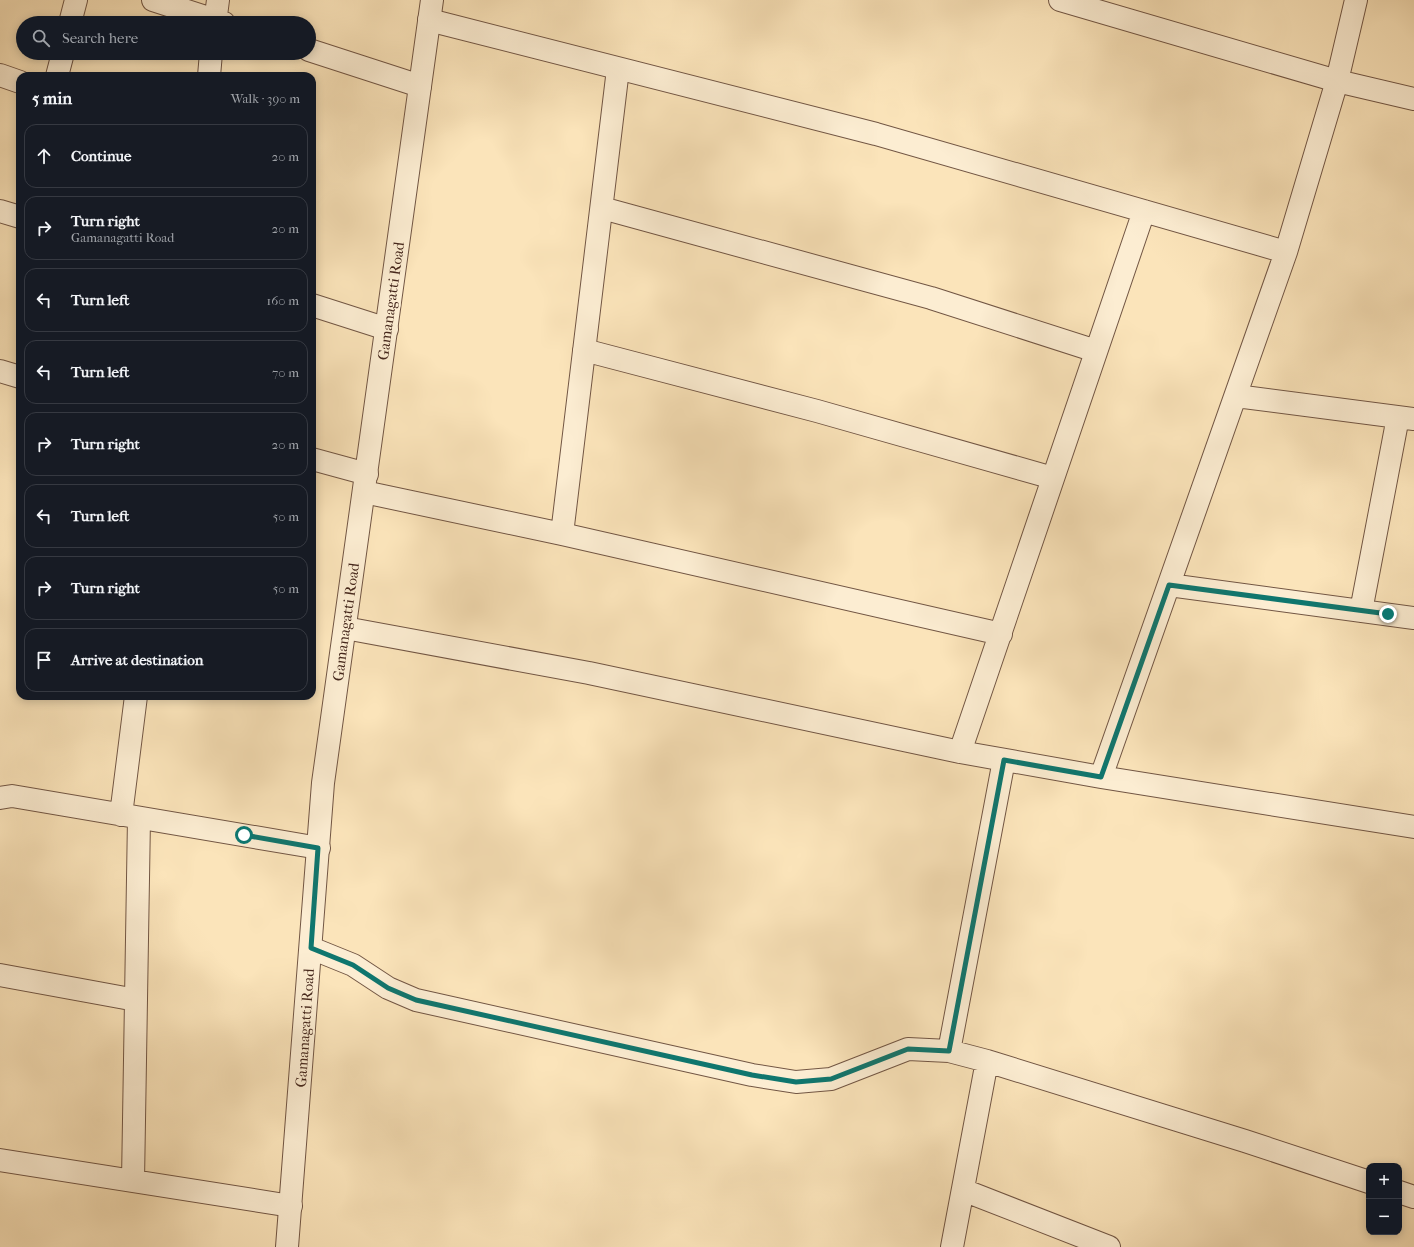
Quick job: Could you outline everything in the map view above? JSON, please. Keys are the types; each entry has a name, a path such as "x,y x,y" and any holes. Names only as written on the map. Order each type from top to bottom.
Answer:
{"street":[{"path":"72,16 76,0"},
{"path":"153,0 218,16"},
{"path":"1060,0 1337,81 1414,99"},
{"path":"1101,777 1286,252 1337,81 1356,0"},
{"path":"431,10 618,69 876,134 1286,252"},
{"name":"Gamanagatti Road","path":"287,1247 323,783 431,10"},
{"path":"316,52 420,86"},
{"path":"58,72 61,60"},
{"path":"209,72 210,60"},
{"path":"562,534 618,69"},
{"path":"0,75 16,81"},
{"path":"602,208 932,298 1096,351"},
{"path":"0,211 16,216"},
{"path":"960,752 1144,211"},
{"path":"316,306 387,329"},
{"path":"584,350 817,411 1053,478"},
{"path":"0,371 16,376"},
{"path":"1236,396 1406,418 1362,611"},
{"path":"316,461 365,483 562,534 1001,634"},
{"path":"1169,585 1414,618"},
{"path":"345,628 589,673 960,752 1101,777 1414,827"},
{"path":"133,1181 136,1000 130,816 136,700"},
{"path":"949,1051 1004,760"},
{"path":"0,798 12,796 318,848"},
{"path":"311,948 353,965 388,988 416,1000 774,1079 796,1082 831,1079 908,1049 949,1051 987,1061 1245,1141 1366,1181"},
{"path":"0,975 136,1000"},
{"path":"952,1247 987,1061"},
{"path":"0,1160 291,1206"},
{"path":"963,1190 1109,1247"}],"route":[{"path":"244,835 318,848 311,948 353,965 388,988 416,1000 752,1075 796,1082 831,1079 908,1049 949,1051 1004,760 1101,777 1169,585 1388,614"}]}
